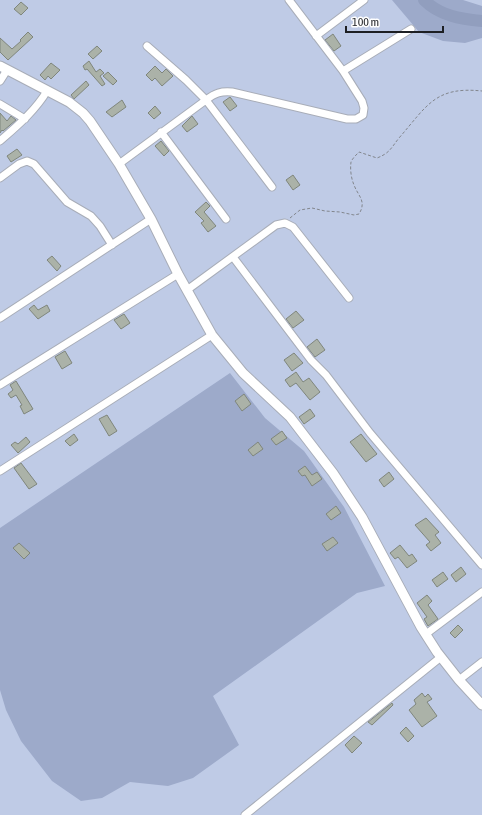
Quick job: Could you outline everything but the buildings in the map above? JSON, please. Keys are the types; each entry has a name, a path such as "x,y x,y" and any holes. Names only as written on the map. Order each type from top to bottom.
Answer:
{"street":[{"path":"119,164 213,94 223,91 347,119 356,119 363,115 364,108 362,101 343,72 289,0"},
{"path":"316,36 364,0"},
{"path":"343,72 411,29"},
{"path":"147,46 186,80 206,100 272,187"},
{"path":"0,81 3,68 69,102 83,113 97,130 151,219 178,274 212,334 243,373 290,417 333,474 362,517 440,657 482,704"},
{"path":"0,141 25,119 47,91"},
{"path":"0,104 25,119"},
{"path":"161,132 226,219"},
{"path":"0,178 19,164 27,161 34,164 67,202 91,216 100,226 112,245"},
{"path":"0,318 151,219"},
{"path":"187,290 276,225 285,223 293,227 349,298"},
{"path":"233,257 311,360 326,375 370,432 482,565"},
{"path":"0,385 178,274"},
{"path":"0,471 212,334"},
{"path":"426,634 482,592"},
{"path":"245,815 440,657"},
{"path":"459,680 482,662"}],"path":[{"path":"285,223 300,210 312,208 354,215 359,214 362,210 362,198 354,185 351,173 352,161 359,152 377,158 387,154 415,117 433,99 447,92 465,89 482,91"}],"shaded area":[{"path":"0,0 482,0 482,815 0,815"},
{"path":"392,0 463,0 482,6 482,38 465,43 443,41 419,32"},
{"path":"230,373 265,418 304,451 344,507 385,586 357,593 213,696 239,745 193,778 168,786 130,782 102,798 81,801 52,781 21,741 6,710 0,690 0,528"}],"waterway":[{"path":"424,0 437,10 451,16 482,21"}]}
